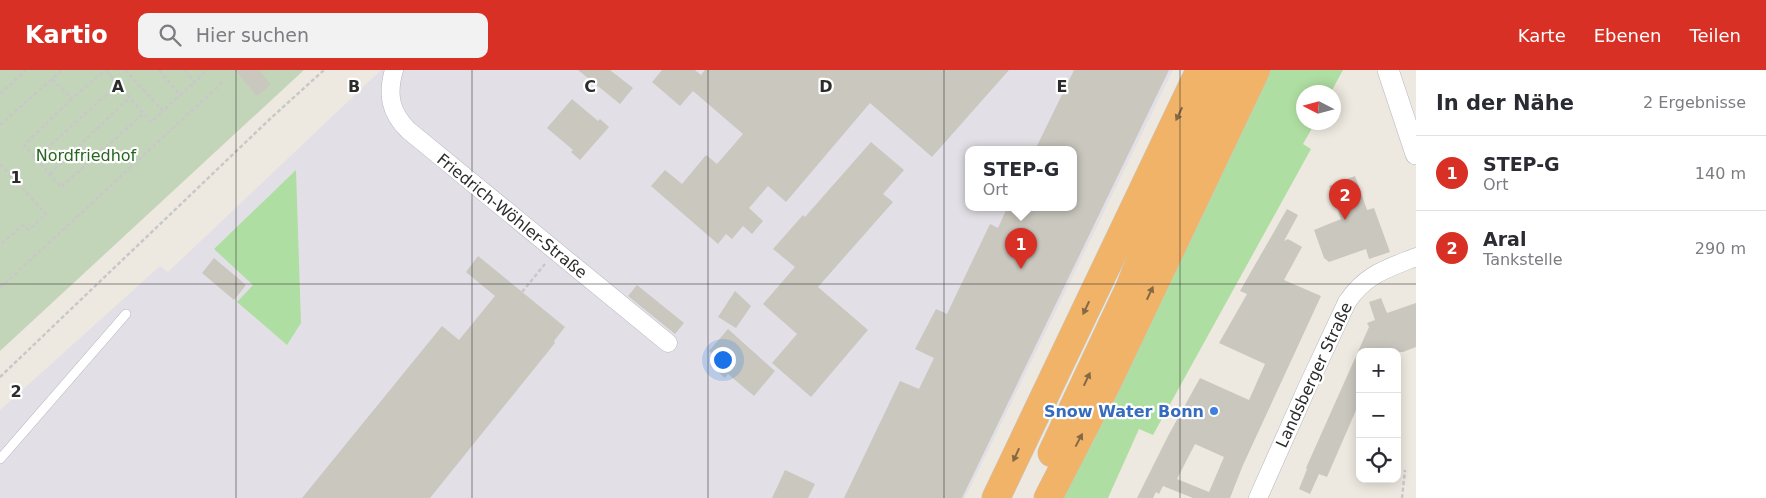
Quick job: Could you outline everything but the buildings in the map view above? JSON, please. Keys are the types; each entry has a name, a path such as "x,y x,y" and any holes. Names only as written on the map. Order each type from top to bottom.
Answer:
{"highway":[{"path":"996,498 1200,70"},
{"path":"1031,498 1130,287 1152,230 1227,70"},
{"path":"1130,287 1145,265 1194,160 1241,70"},
{"path":"1048,498 1107,384 1256,70"}],"street":[{"name":"Friedrich-Wöhler-Straße","path":"394,70 390,84 390,100 402,124 668,343"},
{"path":"1388,70 1416,154"},
{"name":"Landsberger Straße","path":"1258,498 1306,390 1356,289 1373,274 1416,257"}],"lane":[{"path":"0,459 126,314"}],"path":[{"path":"0,94 26,70"},
{"path":"0,124 62,70"},
{"path":"144,113 61,187 24,145 105,70 130,97 144,113 151,122 207,70"},
{"path":"125,70 163,111"},
{"path":"159,70 180,95"},
{"path":"185,70 195,82"},
{"path":"0,377 271,118 324,70"},
{"path":"52,79 72,99"},
{"path":"0,288 225,80"},
{"path":"36,158 118,84"},
{"path":"50,174 130,97"},
{"path":"0,164 46,214 29,230 23,225 0,245"},
{"path":"522,292 555,251"},
{"path":"1402,498 1406,470"}],"shaded area":[{"path":"381,70 1173,70 965,498 0,498 0,410 160,266 168,272"}],"green space":[{"name":"Nordfriedhof","path":"0,70 304,70 0,351"},
{"path":"1269,70 1343,70 1335,85 1296,85 1296,130 1311,130 1303,144 1311,149 1153,435 1139,429 1108,498 1062,498 1094,440"},
{"path":"296,170 301,323 287,345 237,302 253,285 214,249"}],"place":[{"name":"Aral","path":"1345,220"},
{"name":"STEP-G","path":"1021,269"},
{"name":"Snow Water Bonn","path":"1214,411"}]}
